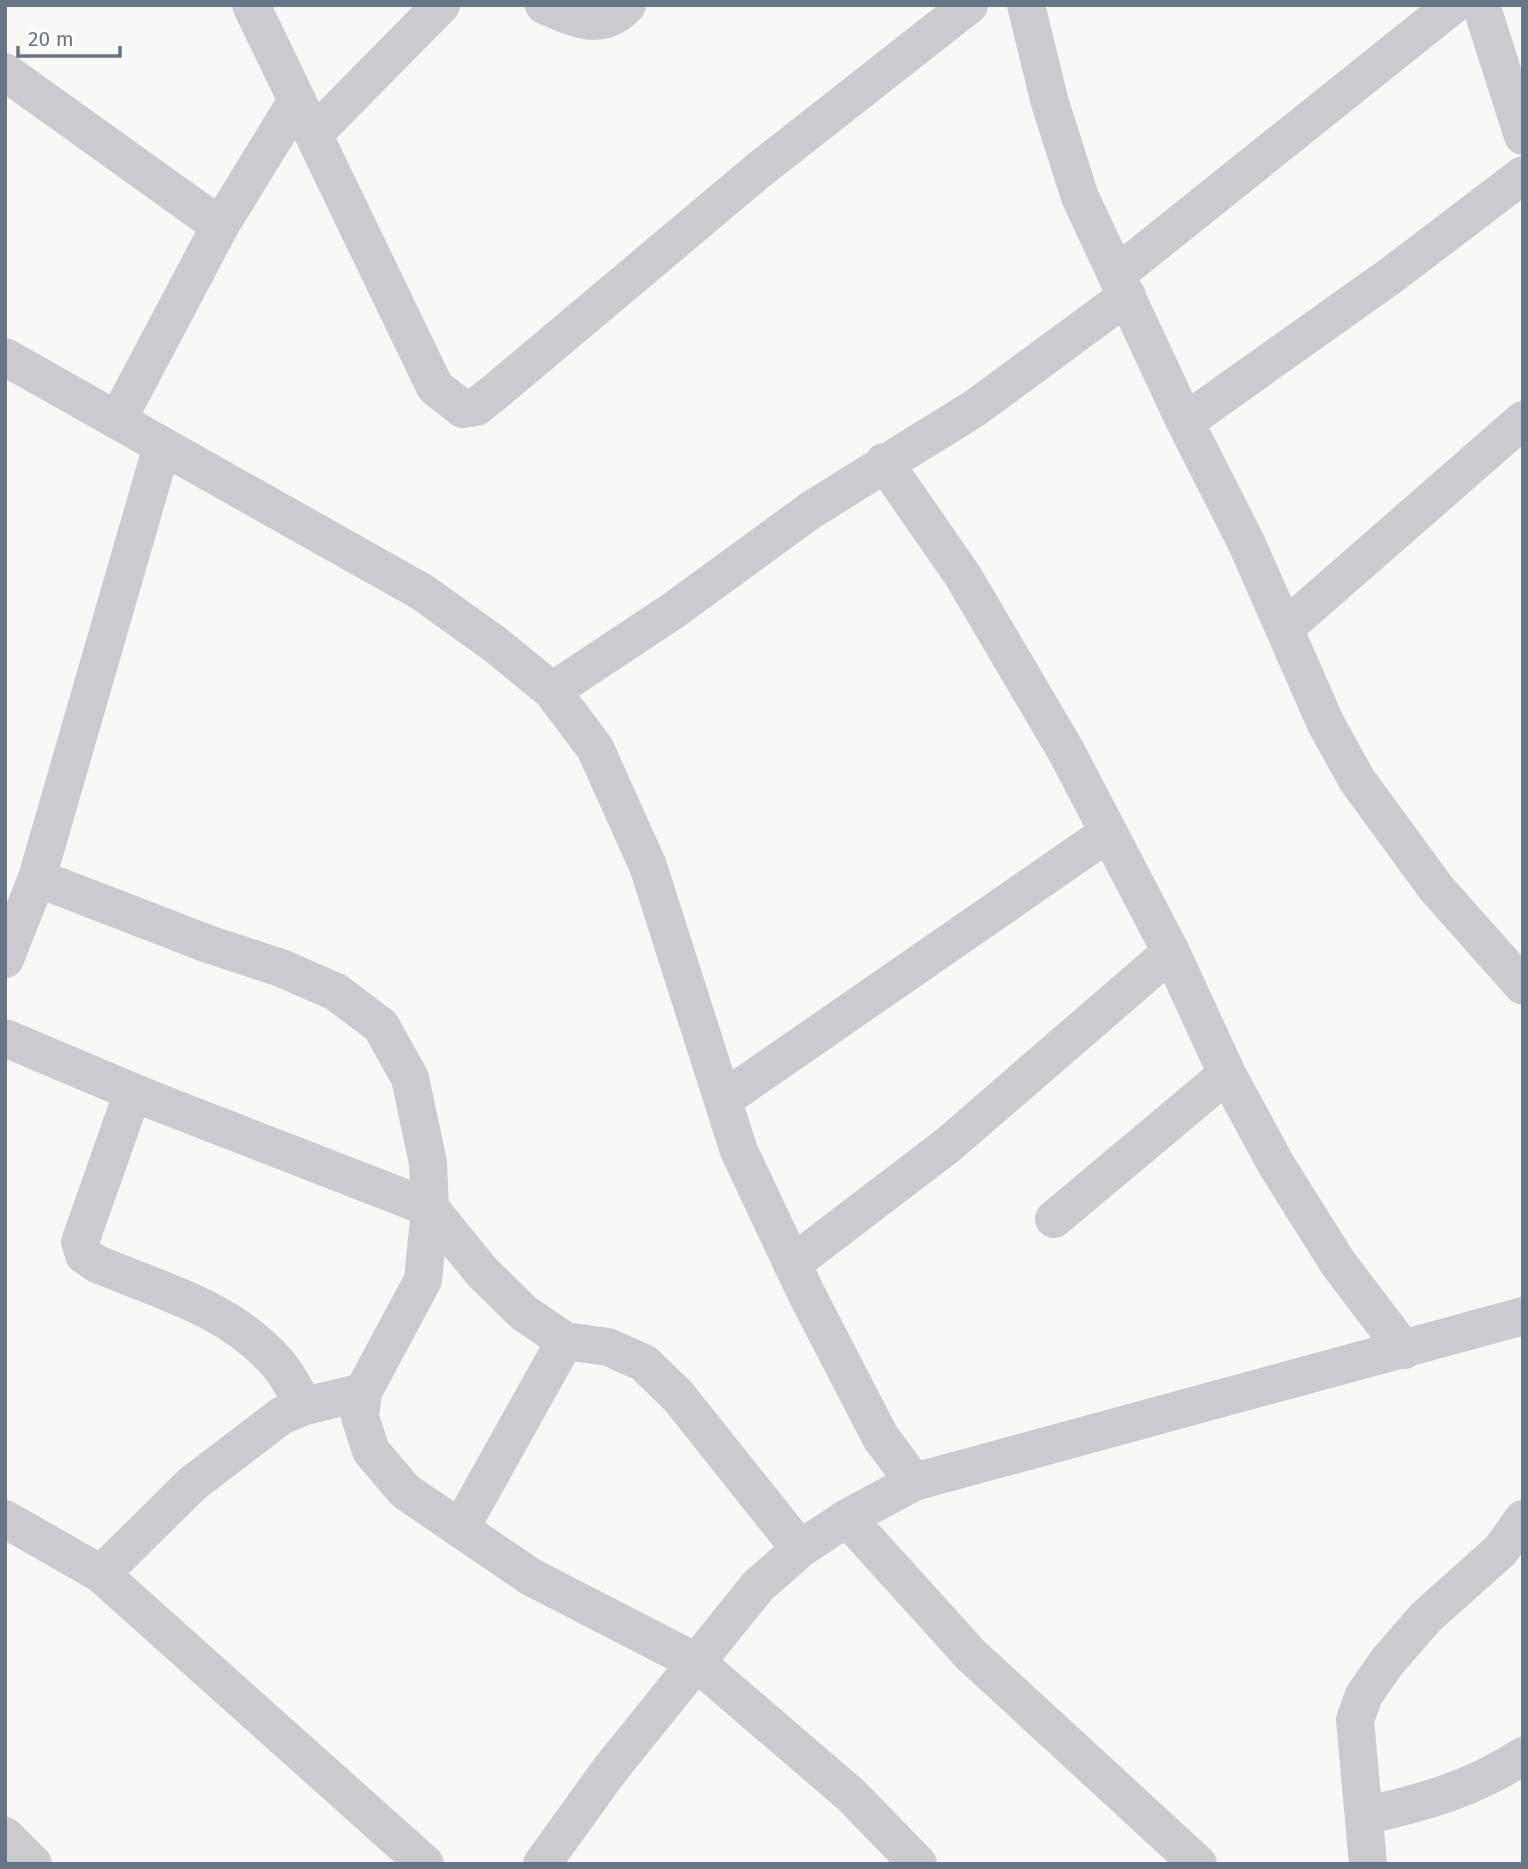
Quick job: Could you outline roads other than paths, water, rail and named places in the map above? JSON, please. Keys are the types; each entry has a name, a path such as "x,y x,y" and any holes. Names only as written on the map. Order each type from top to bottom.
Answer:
{"street":[{"path":"251,5 435,387 463,409 476,407 758,170 970,5"},
{"path":"118,419 220,226 305,118 441,5"},
{"path":"544,5 579,20 598,23 619,14 627,5"},
{"path":"1026,5 1050,103 1080,197 1285,628 1326,724 1357,780 1436,888 1523,986"},
{"path":"552,691 674,610 811,510 884,462 975,408 1453,5"},
{"path":"1481,5 1523,136"},
{"path":"5,72 220,226"},
{"path":"1185,422 1393,274 1523,175"},
{"path":"5,357 422,592 496,645 552,691 595,748 648,866 739,1151 792,1264 881,1438 914,1482"},
{"path":"1285,628 1523,420"},
{"path":"5,959 37,878 162,446"},
{"path":"884,462 963,576 1066,751 1171,952 1227,1074 1278,1166 1338,1263 1404,1350"},
{"path":"724,1099 1108,833"},
{"path":"37,878 292,972 337,992 381,1026 410,1077 428,1163 430,1208 423,1280 363,1392 360,1417 371,1451 405,1491 531,1577 696,1662 851,1795 918,1864"},
{"path":"792,1264 948,1145 1171,952"},
{"path":"5,1038 133,1092 430,1208 482,1272 524,1313 565,1341 608,1347 644,1363 678,1396 800,1549"},
{"path":"1054,1219 1227,1074"},
{"path":"133,1092 80,1242 84,1255 108,1269 208,1308 240,1328 280,1367 305,1406"},
{"path":"542,1864 609,1770 758,1586 800,1549 847,1518 914,1482 1522,1318"},
{"path":"460,1529 565,1341"},
{"path":"102,1573 192,1484 281,1416 305,1406 363,1392"},
{"path":"847,1518 971,1655 1198,1864"},
{"path":"5,1519 102,1573 425,1864"},
{"path":"1368,1864 1355,1720 1364,1695 1387,1662 1426,1617 1501,1550 1523,1519"},
{"path":"1364,1815 1429,1801 1467,1788 1523,1756"},
{"path":"5,1836 33,1864"}]}
